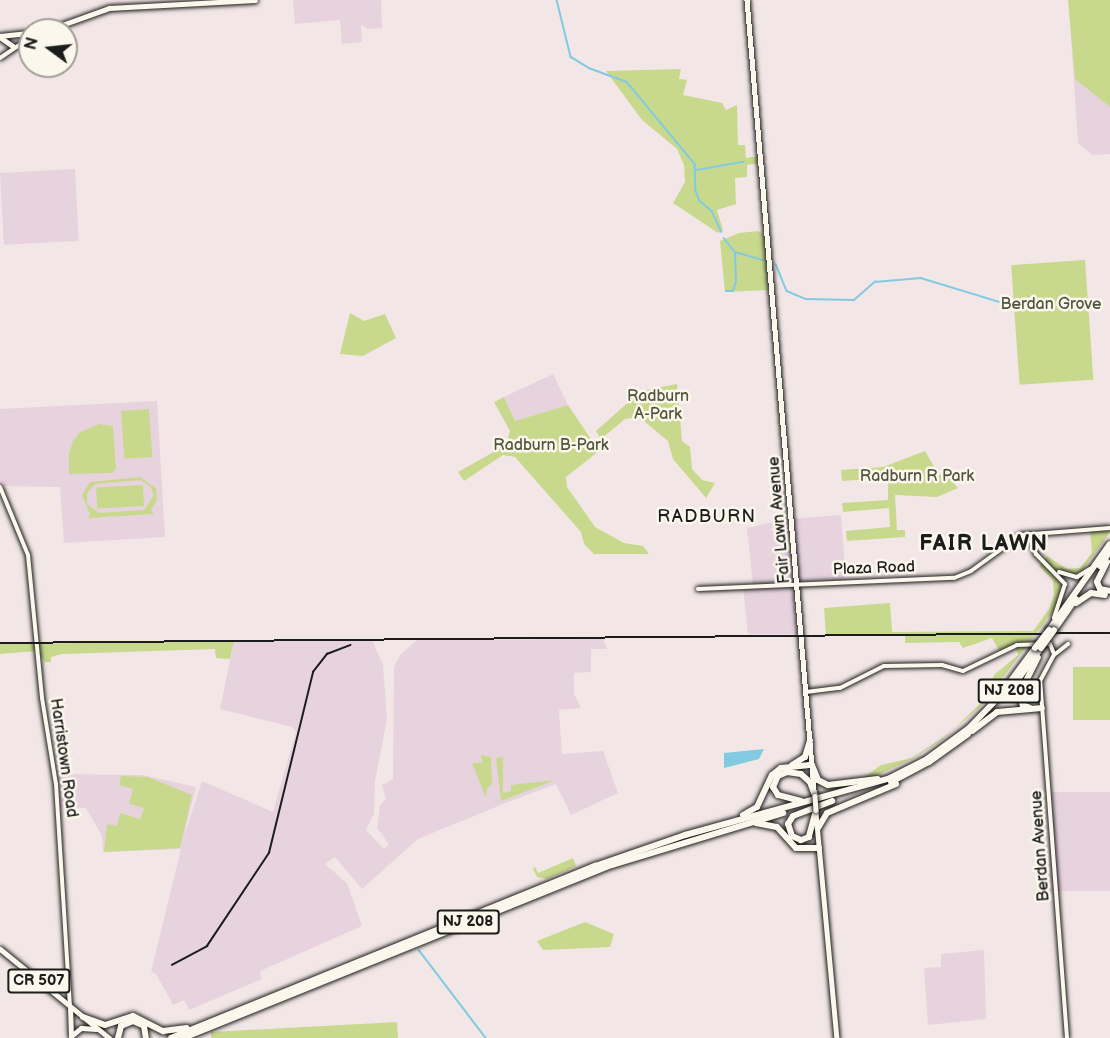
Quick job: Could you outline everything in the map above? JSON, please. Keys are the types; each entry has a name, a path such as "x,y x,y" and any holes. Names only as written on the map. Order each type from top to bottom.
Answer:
{"highway":[{"name":"NJ 208","path":"183,1038 604,868 723,829 832,799 919,766 972,731 1001,701 1043,646 1051,630 1110,544"},
{"name":"NJ 208","path":"919,766 977,720 1043,646 1051,630 1069,609 1110,551"},
{"path":"1110,557 1096,582 1100,589 1110,593"},
{"path":"1069,609 1091,593 1110,593"},
{"path":"1034,708 1023,705 1019,694 1043,646"},
{"path":"972,731 997,712 1042,708"},
{"path":"696,832 755,810 772,775 781,768 802,760 810,741"},
{"path":"781,768 812,765 819,780 828,785 868,782 919,766"},
{"path":"818,828 827,813 879,792 919,766"},
{"path":"815,796 810,782 798,772 783,772 774,781 776,793 789,801 832,799"},
{"name":"NJ 208","path":"171,1038 573,874 696,832 832,799"},
{"path":"816,810 810,837 801,840 792,836 788,824 793,816 832,799"},
{"path":"723,829 767,824 782,830 796,848 819,848"},
{"path":"197,1038 244,1013"},
{"path":"83,1017 105,1025 137,1017 167,1031 219,1018"},
{"path":"118,1038 122,1026 133,1021 144,1026 147,1038"}],"main road":[{"path":"78,19 109,8 255,0"},
{"name":"Fair Lawn Avenue","path":"747,0 837,1038"},
{"path":"0,36 18,36"},
{"path":"0,36 13,46"},
{"name":"CR 507","path":"0,949 109,1038"},
{"name":"Harristown Road","path":"70,1006 71,1037"},
{"path":"71,1037 84,1027 100,1031"}],"street":[{"path":"0,58 18,43"},
{"name":"Harristown Road","path":"0,487 28,555 42,698 57,800 70,1006"},
{"name":"Plaza Road","path":"698,589 954,578 971,571 1011,540 1029,534 1110,528"},
{"path":"1029,534 1032,548 1064,580 1065,592 1051,630"},
{"path":"1055,570 1077,577 1096,564"},
{"name":"Berdan Avenue","path":"1067,1038 1041,677 1054,655 1068,644"},
{"path":"806,692 840,688 884,666 942,665 963,671 1012,646 1043,646 1054,655"}],"shaded area":[{"path":"293,0 381,0 382,28 367,29 361,24 362,42 342,44 340,20 295,24"},
{"path":"1110,20 1110,154 1092,155 1078,143 1070,23"},
{"path":"75,169 79,241 4,245 0,173"},
{"path":"553,374 568,405 515,421 504,397"},
{"path":"157,401 165,537 64,543 60,487 0,486 0,409"},
{"path":"841,515 846,582 791,581 798,634 748,634 743,587 753,586 747,528 786,519"},
{"path":"603,639 607,649 591,649 591,672 574,673 574,694 581,708 559,710 562,754 603,751 618,793 571,815 556,784 508,802 418,839 362,889 335,857 325,864 347,883 362,926 260,971 262,979 189,1010 184,1000 173,1005 156,974 151,972 181,849 103,852 102,836 86,808 58,807 55,774 143,775 196,787 183,839 202,781 273,812 296,732 292,727 220,709 234,641 372,640 383,665 387,719 375,781 374,814 366,830 384,849 389,844 377,828 380,805 386,799 382,785 393,779 394,667 400,655 417,640"},
{"path":"1049,792 1110,792 1110,891 1049,891"},
{"path":"984,950 986,1019 928,1025 924,968 941,967 941,954"}],"green space":[{"path":"1068,0 1110,0 1110,107 1075,79"},
{"path":"681,69 679,79 687,80 683,95 722,103 726,110 737,105 738,145 745,145 746,158 758,156 758,163 747,165 747,177 735,178 736,204 717,210 723,230 718,233 673,203 685,182 684,165 677,149 642,120 606,71"},
{"path":"758,231 764,235 768,290 725,292 720,241 739,233"},
{"name":"Berdan Grove","path":"1085,260 1093,380 1020,385 1011,265"},
{"path":"350,313 364,321 385,314 396,338 363,356 340,354"},
{"name":"Radburn A-Park","path":"677,384 682,441 690,447 692,469 702,480 715,483 706,498 673,459 668,441 639,417 625,419 601,439 596,431 641,391"},
{"name":"Radburn B-Park","path":"504,397 515,421 568,405 599,451 566,477 567,487 595,527 624,543 643,546 649,554 594,554 584,544 581,532 515,457 503,455 464,481 458,472 506,445 510,431 494,402"},
{"path":"149,409 152,457 124,459 121,411"},
{"path":"99,424 113,426 116,469 112,473 69,474 69,453 73,441 80,432"},
{"name":"Radburn R Park","path":"925,451 939,475 944,472 958,488 937,497 895,495 897,530 905,530 905,537 847,541 846,531 890,527 889,508 843,512 842,503 888,500 888,478 842,481 841,470 883,467"},
{"path":"140,477 156,488 157,500 151,510 154,514 88,518 90,514 82,495 90,482","holes":["140,480 150,486 154,495 144,510 99,513 87,504 87,493 95,484"]},
{"path":"143,485 144,506 97,508 96,487"},
{"path":"1110,525 1110,532 1082,571 1073,574 1061,571 1058,576 1062,595 1057,606 982,705 943,739 912,759 867,780 863,778 881,765 912,758 951,732 982,702 994,675 1018,655 1015,646 1000,652 992,638 963,648 959,642 905,643 905,635 826,636 824,608 890,603 892,632 1033,631 1049,609 1054,595 1053,580 1039,566 1047,556 1067,569 1080,568 1092,553 1090,530"},
{"path":"234,641 230,659 216,658 215,649 62,654 51,657 51,662 45,662 37,651 0,654 0,644"},
{"path":"1073,667 1110,667 1110,720 1073,720"},
{"path":"481,755 491,757 492,784 487,788 486,798 472,763 482,763"},
{"path":"503,757 503,793 511,791 511,785 555,780 501,801 496,758"},
{"path":"121,776 148,777 192,795 180,848 104,852 107,824 117,826 120,813 140,819 144,808 129,804 133,789 119,785"},
{"path":"573,858 576,866 547,879 537,877 533,869 535,867 538,873"},
{"path":"585,922 614,934 610,947 543,950 537,941"},
{"path":"397,1022 398,1038 211,1038 211,1032"}],"water":[{"path":"764,749 759,759 724,768 724,753"}],"waterway":[{"path":"557,0 571,57 589,68 627,82 695,164 696,191 700,201 712,211 722,232"},
{"path":"696,170 743,162"},
{"path":"724,238 735,252 763,260"},
{"path":"726,291 733,291 736,282 735,253"},
{"path":"776,264 787,291 806,299 854,300 875,282 921,278 1006,304"},
{"path":"419,950 486,1038"}],"railway":[{"path":"0,643 1110,633"},
{"path":"172,965 207,946 269,853 313,672 327,654 350,645"}],"district":[{"name":"RADBURN","path":"707,517"},
{"name":"FAIR LAWN","path":"984,544"}]}
